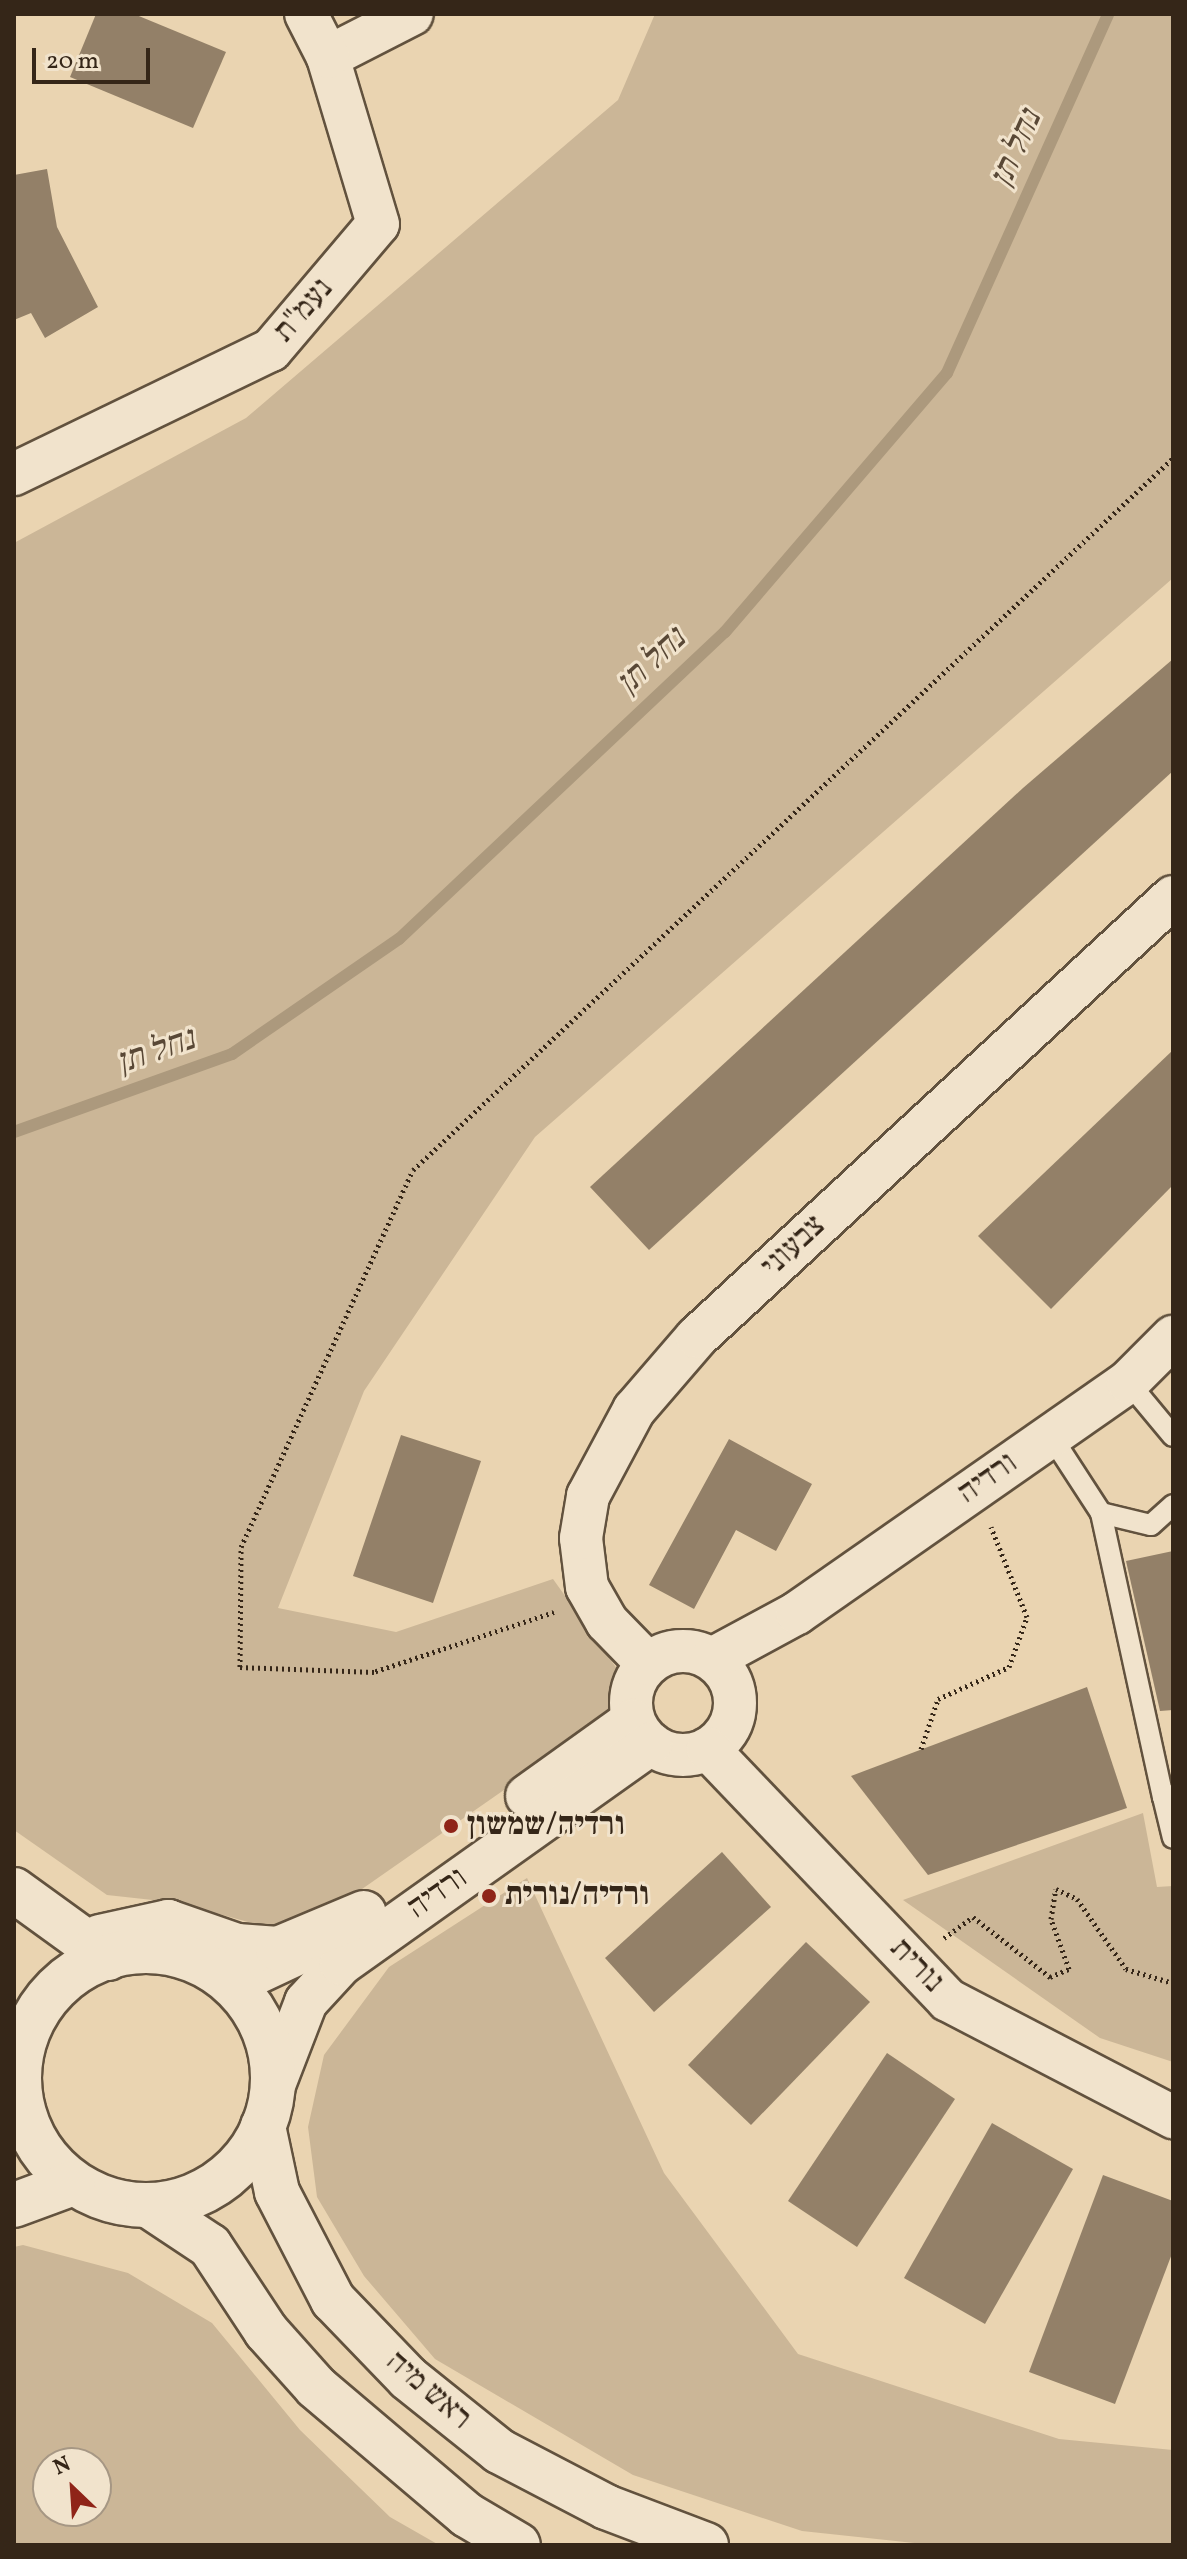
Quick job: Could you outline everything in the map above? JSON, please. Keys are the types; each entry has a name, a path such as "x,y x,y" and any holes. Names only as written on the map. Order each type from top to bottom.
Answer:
{"street":[{"name":"נעמ\"ת","path":"14,474 271,350 378,224 328,57 306,14"},
{"path":"328,57 412,14"},
{"name":"צבעוני","path":"648,1664 594,1599 581,1538 588,1496 634,1410 697,1337 1173,897"},
{"name":"ורדיה","path":"722,1672 797,1613 1128,1382 1173,1337"},
{"path":"679,1651 722,1672 732,1722 708,1749 678,1755 642,1732 632,1690 648,1664 679,1651"},
{"name":"ורדיה","path":"235,1983 312,1949 642,1732"},
{"name":"ורדיה","path":"274,2085 306,2002 341,1964 642,1732"},
{"name":"נורית","path":"708,1749 948,2000 1173,2117"},
{"path":"14,1890 95,1948 178,1956 235,1983 268,2040 274,2085 263,2126 244,2158 217,2183 184,2199 148,2205 96,2195 73,2183 42,2152 18,2117 26,2002 80,1970 95,1948 168,1922 237,1946 278,1949 364,1913"},
{"name":"ראש מיה","path":"263,2126 277,2192 333,2300 408,2378 499,2451 606,2507 706,2545"},
{"path":"14,2205 73,2183"},
{"path":"148,2205 210,2246 266,2331 316,2387 467,2515 518,2545"}],"lane":[{"path":"1128,1382 1173,1436"},
{"path":"1051,1436 1101,1513 1168,1796 1173,1838"},
{"path":"1101,1513 1151,1525 1173,1505"}],"path":[{"path":"594,1599 374,1672 240,1667 241,1547 413,1170 1173,458"},
{"path":"921,1749 938,1699 1009,1667 1027,1617 975,1489"},
{"path":"912,1962 973,1917 1050,1977 1069,1969 1051,1919 1056,1889 1077,1899 1126,1969 1173,1983"}],"shaded area":[{"path":"655,14 1173,14 1173,578 535,1137 364,1391 278,1608 396,1632 553,1579 620,1673 607,1718 352,1896 277,1930 180,1903 107,1895 14,1830 14,543 246,418 618,100"},
{"path":"1143,1813 1157,1887 1173,1886 1173,2062 1100,2038 903,1900"},
{"path":"527,1878 664,2173 798,2354 1059,2439 1173,2450 1173,2545 933,2545 802,2531 633,2475 435,2359 364,2276 317,2197 308,2127 324,2055 389,1967"},
{"path":"23,2245 128,2273 212,2323 300,2430 390,2517 439,2545 14,2545 14,2247"}],"building":[{"path":"96,14 134,14 226,52 193,128 70,77"},
{"path":"47,169 57,227 98,307 45,338 31,313 14,320 14,175"},
{"path":"1173,659 1173,771 649,1250 590,1187 1023,788"},
{"path":"1173,1050 1173,1185 1051,1309 978,1236"},
{"path":"401,1435 481,1461 433,1603 353,1576"},
{"path":"729,1439 812,1484 776,1551 736,1530 694,1609 649,1585"},
{"path":"1173,1551 1173,1710 1160,1711 1126,1561"},
{"path":"1087,1687 1127,1808 928,1875 851,1776"},
{"path":"722,1852 771,1907 654,2012 605,1958"},
{"path":"806,1942 870,2002 751,2125 688,2065"},
{"path":"887,2053 955,2099 857,2247 788,2201"},
{"path":"992,2123 1073,2169 985,2324 904,2278"},
{"path":"1103,2175 1173,2201 1173,2251 1115,2404 1029,2372"}],"waterway":[{"name":"נחל תן","path":"14,1132 232,1054 399,939 725,632 947,373 1108,14"}],"place":[{"name":"ורדיה/שמשון","path":"451,1826"},
{"name":"ורדיה/נורית","path":"489,1896"}]}
